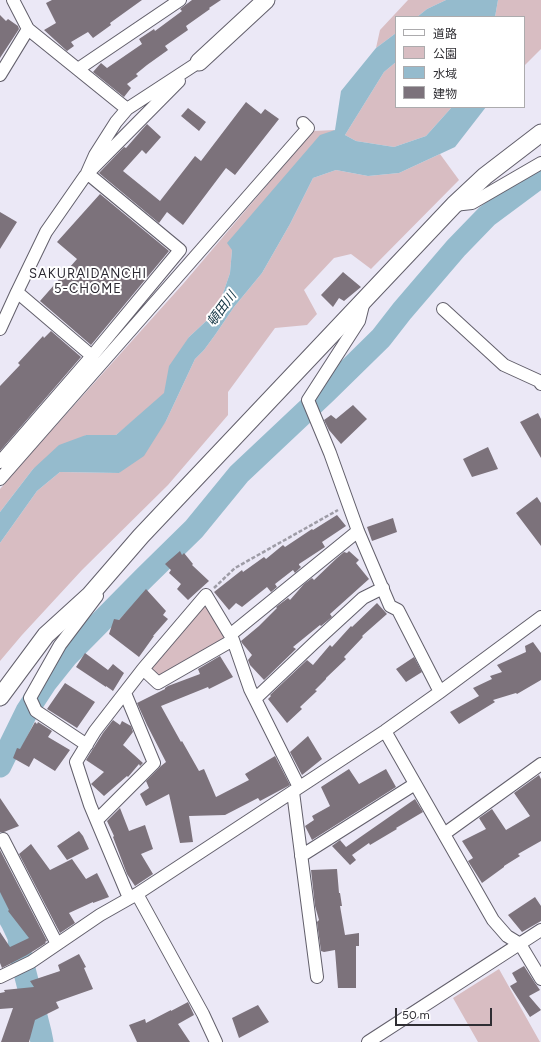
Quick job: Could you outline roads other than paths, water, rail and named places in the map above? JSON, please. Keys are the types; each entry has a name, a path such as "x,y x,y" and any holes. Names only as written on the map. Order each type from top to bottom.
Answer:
{"street":[{"path":"13,0 28,29 127,109"},
{"path":"78,69 180,0"},
{"path":"0,329 46,232 88,173 199,62 266,0"},
{"path":"0,75 28,29"},
{"path":"88,173 95,155 116,122 127,109 199,62"},
{"path":"0,479 308,128 303,123"},
{"path":"0,697 46,635 90,595 141,536 454,204 485,176 541,133"},
{"path":"454,204 472,203 541,163"},
{"path":"0,462 92,356 180,250 88,173"},
{"path":"17,292 92,356"},
{"path":"364,300 359,321 308,400 330,453 358,531 390,606 398,610 440,692"},
{"path":"443,309 504,365 539,381 541,384"},
{"path":"143,670 158,683 232,638 358,531"},
{"path":"87,745 36,711 30,698 60,645 100,592 105,577"},
{"path":"255,700 363,598 383,588"},
{"path":"216,1042 203,1014 133,896 90,805 76,762 95,731 143,670 206,595 232,638 250,689 296,789 301,856 317,977"},
{"path":"0,977 31,962 100,915 133,896 385,731 541,617"},
{"path":"97,820 154,763 125,693"},
{"path":"385,731 493,920 507,936 520,944 541,979"},
{"path":"444,834 541,764"},
{"path":"301,856 415,784"},
{"path":"3,839 58,944"},
{"path":"368,1042 541,930"}],"water":[{"path":"446,0 498,0 495,16 418,16 427,9"},
{"name":"頓田川","path":"395,34 395,63 384,72 345,135 356,141 394,147 426,136 451,108 485,108 455,147 399,173 368,176 336,170 313,178 290,224 262,273 234,307 204,350 195,359 166,421 144,456 119,473 60,472 37,491 0,543 0,512 33,469 59,445 86,435 116,435 164,393 169,366 189,337 217,311 230,273 232,250 227,243 320,135 335,130 341,91 376,48"}],"waterway":[{"path":"0,766 27,711 46,682 66,657 194,529 239,474 381,338 456,248 487,216 541,176"},
{"path":"0,901 19,937 20,953 42,1042"}],"district":[{"name":"SAKURAIDANCHI 5-CHOME","path":"88,282"}]}
